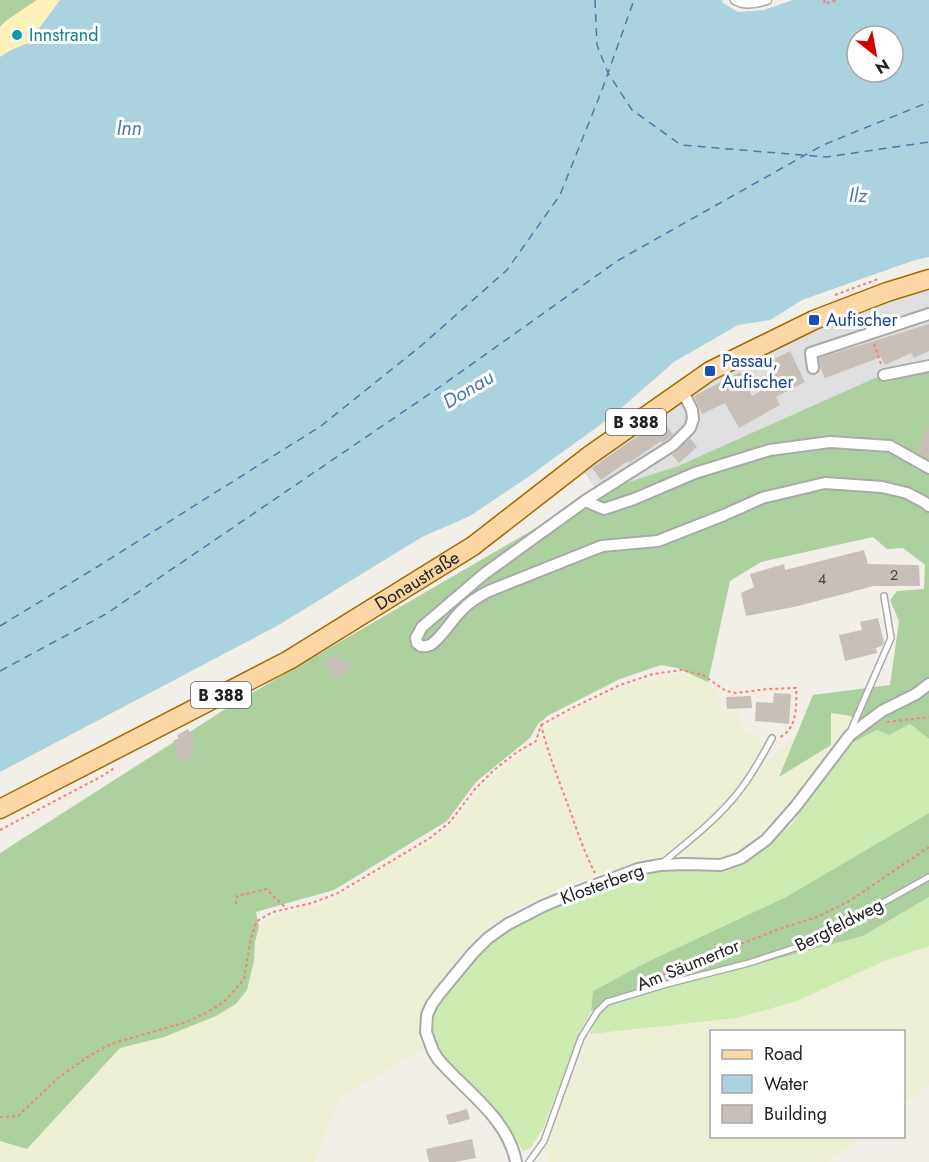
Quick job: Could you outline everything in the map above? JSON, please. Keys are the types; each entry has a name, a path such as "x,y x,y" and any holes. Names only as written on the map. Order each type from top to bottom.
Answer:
{"main road":[{"name":"Donaustraße","path":"0,809 289,660 472,546 590,454 710,371 814,320 887,292 929,279"}],"street":[{"path":"735,0 740,3 767,0"},
{"path":"813,368 812,353 929,314"},
{"path":"884,375 929,366"},
{"path":"682,390 692,410 693,419 690,428 673,445 585,501 466,588 422,627 416,638 417,643 421,646 430,646 469,603 489,591 602,546 658,541 772,495 825,483 860,484 907,493 929,506"},
{"path":"585,501 604,509 695,473 759,453 830,442 890,446 929,468"},
{"name":"Klosterberg","path":"516,1162 510,1142 498,1122 446,1069 433,1051 426,1032 432,1004 472,953 508,924 543,906 638,869 660,865 721,865 741,858 766,840 796,806 849,735 882,711 916,694 929,684"}],"lane":[{"path":"849,735 891,638 884,596"},
{"path":"660,865 708,826 732,801 749,778 772,738"},
{"name":"Bergfeldweg","path":"529,1162 544,1141 581,1038 597,1012 607,1002 749,963 813,942 929,877"}],"path":[{"path":"824,0 825,4 837,0"},
{"path":"834,295 886,276"},
{"path":"0,1117 18,1116 58,1078 111,1044 186,1022 224,1002 244,979 256,921 273,912 312,903 338,893 430,838 450,822 475,789 494,770 536,741 541,725 572,708 620,685 653,674 682,670 703,675 726,691 736,693 796,688 795,717 790,730 782,738 772,738"},
{"path":"861,726 929,717"},
{"path":"541,725 582,844 600,884"},
{"name":"Am Säumertor","path":"647,981 779,929 817,917 848,902 929,847"},
{"path":"236,904 237,896 266,889 286,908"}],"shaded area":[{"path":"929,289 929,367 678,466 598,492 581,468 686,395 793,339 872,306"}],"green space":[{"path":"0,0 37,0 0,27"},
{"path":"929,367 929,739 910,724 889,735 877,730 846,746 853,721 851,716 831,713 831,745 779,777 813,695 890,685 899,621 890,600 897,591 924,589 925,565 903,548 887,549 873,537 761,562 730,581 708,682 677,668 661,665 620,679 549,715 538,724 530,738 476,782 447,821 334,890 256,912 259,927 254,961 247,990 236,1004 216,1016 164,1037 120,1048 27,1149 0,1141 0,853 238,701 598,492 678,466 875,378"},
{"path":"689,673 715,688 724,711 738,710 744,729 764,743 743,781 725,804 662,859 603,873 559,889 515,909 493,924 444,979 427,1003 422,1015 427,1046 340,1098 314,1162 0,1162 0,1141 27,1149 120,1048 164,1037 236,1004 247,990 259,927 272,917 335,900 444,832 485,783 514,759 539,745 545,728 568,714 608,694 642,681"},
{"path":"830,713 851,716 853,721 845,735 793,799 761,834 739,853 720,858 672,859 709,830 736,803 763,767 800,729 780,776"},
{"path":"910,724 929,739 929,813 786,897 645,963 593,991 591,1011 579,1035 543,1129 531,1147 523,1152 515,1136 495,1112 442,1056 434,1039 432,1022 436,1007 475,960 504,930 595,890 636,875 679,868 722,870 740,862 765,846 793,823 809,796 846,746 877,730 889,735"},
{"path":"929,813 929,897 863,936 666,988 591,1011 593,991 645,963 786,897"},
{"path":"929,897 929,946 882,962 797,1001 737,1018 590,1034 606,1006 863,936"},
{"path":"929,946 929,1086 905,1103 905,1030 710,1030 710,1138 861,1138 828,1162 549,1162 546,1148 590,1034 737,1018"}],"sand":[{"name":"Innstrand","path":"37,0 60,0 28,43 0,57 0,27"}],"water":[{"path":"60,0 722,0 738,12 764,10 793,0 929,0 929,257 802,300 770,320 738,325 674,362 611,417 470,516 422,537 277,626 0,772 0,57 28,43"}],"building":[{"path":"929,324 929,351 914,358 911,353 885,365 881,357 825,378 819,358"},
{"path":"790,351 805,382 776,397 780,405 739,428 725,403 702,414 694,396 740,372 752,396 776,383 766,363"},
{"path":"662,419 673,435 629,463 628,461 601,480 592,468"},
{"path":"927,426 929,426 929,459 918,453"},
{"path":"690,438 697,447 679,463 672,455"},
{"path":"864,550 868,564 919,565 920,586 874,586 794,607 746,616 741,593 754,587 750,574 784,564 785,570"},
{"path":"878,618 884,642 882,646 876,648 877,653 845,661 839,635 862,630 860,622"},
{"path":"337,655 340,661 347,660 352,668 333,679 324,662"},
{"path":"774,693 791,694 789,724 755,721 756,702 773,703"},
{"path":"751,696 752,708 727,709 726,697"},
{"path":"188,729 196,743 192,746 194,749 191,751 194,756 181,763 174,752 178,749 173,741 179,738 177,735"},
{"path":"467,1109 470,1119 449,1125 446,1115"},
{"path":"472,1139 476,1158 455,1162 429,1162 426,1149"}],"ferry route":[{"path":"595,0 597,45 608,73 632,110 681,145 826,157 929,142"},
{"path":"0,626 321,426 422,345 507,270 560,195 602,90 634,0"},
{"path":"0,671 106,614 441,386 617,261 823,145 929,102"}],"place":[{"name":"Innstrand","path":"17,35"},
{"name":"Aufischer","path":"814,320"},
{"name":"Passau, Aufischer","path":"710,371"}],"water label":[{"name":"Inn","path":"129,128"},
{"name":"Ilz","path":"858,195"},
{"name":"Donau","path":"468,389"}]}
